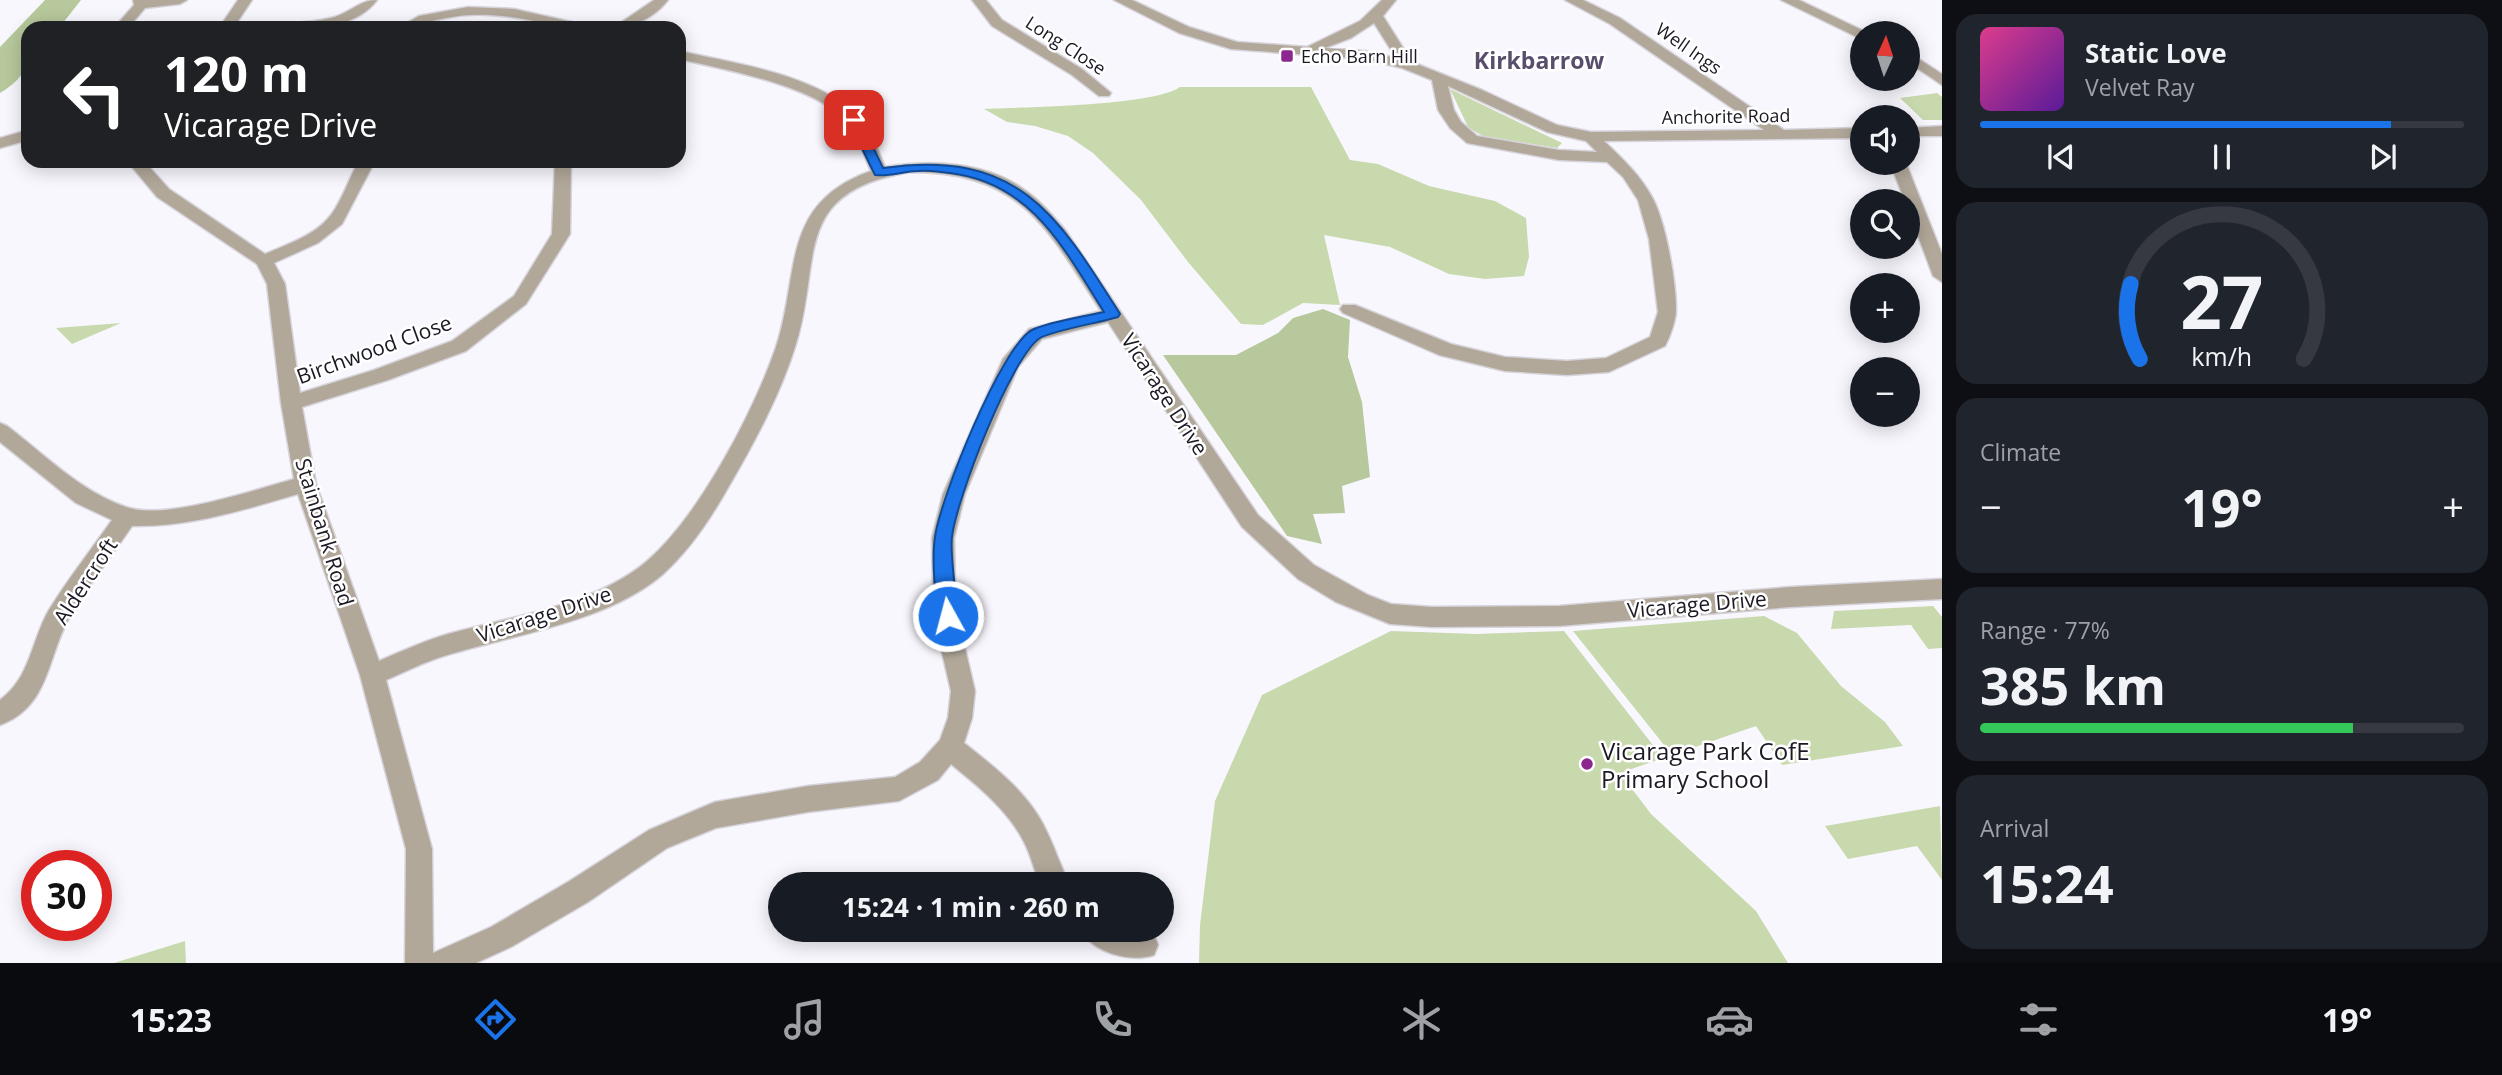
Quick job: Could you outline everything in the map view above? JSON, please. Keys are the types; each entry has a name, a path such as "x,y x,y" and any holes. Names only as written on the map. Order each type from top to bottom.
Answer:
{"street":[{"path":"127,21 141,3 180,0"},
{"path":"231,21 245,0"},
{"path":"323,21 348,18 361,11 370,0"},
{"path":"631,21 661,0"},
{"name":"Long Close","path":"979,0 997,23 1077,72 1104,93"},
{"path":"1121,0 1184,30 1236,47 1364,55 1407,65 1438,76 1552,129 1591,137 1629,174 1646,200 1658,239 1667,312 1658,341 1609,365 1567,368 1505,364 1446,350 1349,309"},
{"path":"1305,50 1349,35 1377,16 1389,0"},
{"name":"Well Ings","path":"1572,0 1615,20 1780,134"},
{"path":"1788,0 1850,28"},
{"path":"415,21 435,13 506,5 558,21"},
{"path":"1377,16 1407,65"},
{"path":"686,57 747,71 815,93 854,120 879,172"},
{"path":"1920,65 1942,81"},
{"path":"1438,76 1447,110 1455,125 1472,140 1559,155 1611,157"},
{"path":"1920,132 1942,131"},
{"name":"Anchorite Road","path":"1591,137 1850,133"},
{"path":"0,143 21,137"},
{"name":"Vicarage Drive","path":"372,675 441,646 610,596 652,569 704,509 727,473 776,373 791,329 802,251 819,213 852,184 879,172 918,167 986,177 1011,188 1033,204 1060,235 1250,522 1306,572 1344,595 1390,614 1432,617 1559,616 1778,597 1942,589"},
{"path":"141,168 163,194 264,261 307,243 337,219 362,168"},
{"name":"Birchwood Close","path":"291,403 381,375 459,346 520,300 561,234 563,168"},
{"path":"1903,175 1942,276"},
{"name":"Stainbank Road","path":"264,261 276,284 291,403 305,484 372,675 419,849 419,963"},
{"path":"443,963 501,937 669,835 715,816 808,799 898,789 929,771 950,747 960,718 963,691 952,644 944,588 943,538 954,494 1010,364 1036,334 1113,314"},
{"path":"0,431 84,497 126,517 162,518 219,509 305,484"},
{"name":"Aldercroft","path":"0,714 23,697 41,664 57,618 126,517"},
{"path":"950,747 992,782 1032,828 1048,872"},
{"path":"1128,942 1144,945"}],"green space":[{"path":"45,0 81,0 64,21 25,21"},
{"path":"21,25 21,74 0,93 0,47"},
{"path":"1180,87 1311,87 1350,160 1378,164 1429,186 1495,201 1526,218 1529,257 1524,276 1485,279 1449,274 1390,247 1324,235 1340,305 1303,303 1263,325 1241,324 1188,262 1141,200 1093,153 1068,136 1035,126 1007,122 984,109 1117,102 1165,93"},
{"path":"1450,89 1562,143 1557,148 1483,136 1468,127"},
{"path":"1937,93 1942,97 1942,120 1923,120 1920,117 1920,105 1907,105 1900,98"},
{"path":"1323,309 1350,320 1348,357 1362,402 1370,477 1342,486 1345,513 1313,514 1322,544 1287,536 1163,355 1236,355 1278,333 1293,318"},
{"path":"121,323 72,344 56,328"},
{"path":"1933,606 1942,617 1942,648 1928,649 1911,625 1831,629 1834,611"},
{"path":"1764,616 1797,633 1841,686 1885,722 1903,746 1782,765 1756,726 1672,755 1573,631"},
{"path":"1391,631 1476,634 1564,631 1663,758 1620,773 1651,814 1756,911 1788,963 1199,963 1200,925 1215,801 1262,695"},
{"path":"1940,806 1942,880 1917,846 1848,859 1825,826"},
{"path":"185,941 186,963 114,963"}],"place":[{"name":"Echo Barn Hill","path":"1287,56"},
{"name":"Vicarage Park CofE Primary School","path":"1587,764"}],"district":[{"name":"Kirkbarrow","path":"1539,60"}],"route":[{"path":"854,120 879,172 918,167 986,177 1011,188 1033,204 1060,235 1113,314 1036,334 1010,364 954,494 943,538 944,588 948,616"}]}
